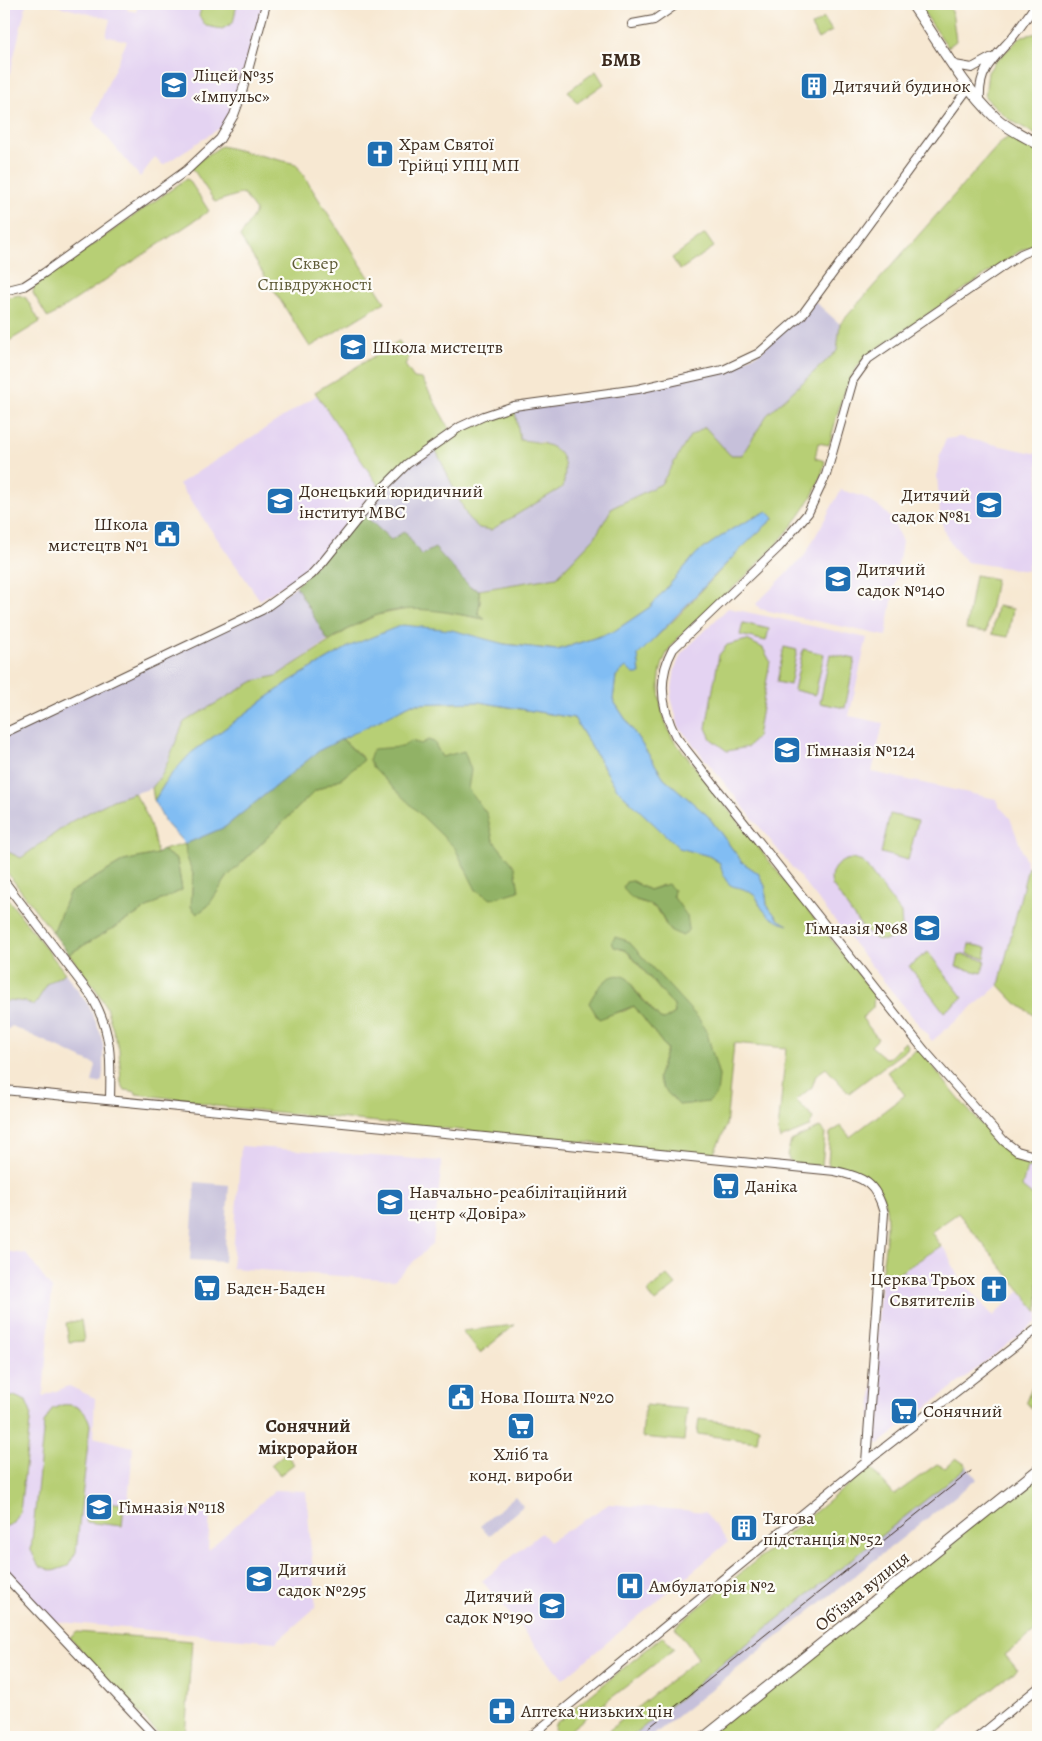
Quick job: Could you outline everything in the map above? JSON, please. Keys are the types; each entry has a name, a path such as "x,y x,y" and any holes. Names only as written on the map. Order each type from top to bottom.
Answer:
{"main road":[{"path":"912,4 969,87 998,119 1038,144"},
{"name":"Обʼїзна вулиця","path":"705,1737 1038,1470"}],"street":[{"path":"4,292 24,286 44,273 187,170 220,139 234,115 241,96 266,4"},
{"path":"632,24 647,23 654,20 677,4"},
{"path":"980,99 980,80 993,57 1011,39 1036,4"},
{"path":"955,65 972,68 993,57"},
{"path":"4,733 262,610 311,575 324,562 381,490 407,464 460,427 484,416 514,406 638,389 723,370 759,353 781,336 802,315 969,87"},
{"path":"1038,247 1021,254 868,359 859,368 853,380 826,475 808,513 779,547 673,649 665,666 662,698 669,724 676,737 924,1050 1004,1141 1017,1150 1038,1158"},
{"path":"4,881 92,997 100,1011 111,1050 110,1099"},
{"path":"4,1090 835,1171 855,1175 874,1189 879,1196 884,1213 866,1462"},
{"path":"530,1737 866,1462 1038,1328"},
{"path":"4,1574 156,1737"},
{"path":"978,1737 1038,1688"}],"shaded area":[{"path":"4,4 26,5 8,82 4,81"},
{"name":"Ліцей №35 «Імпульс»","path":"49,4 128,4 127,10 136,12 138,4 263,4 237,96 223,126 163,165 155,157 140,177 92,119 127,41 106,36 110,19"},
{"path":"813,300 840,324 837,351 767,415 742,455 730,455 704,427 690,436 661,484 612,508 595,537 557,577 479,590 470,587 435,548 421,555 391,540 363,514 381,490 433,444 465,513 543,442 520,440 514,406 638,389 723,370 759,353"},
{"name":"Донецький юридичний інститут МВС","path":"317,395 380,488 319,558 292,580 260,600 179,484"},
{"name":"Дитячий садок №81","path":"960,437 1038,454 1038,525 1027,571 967,562 953,547 945,533 940,517 937,474 940,454 946,439"},
{"name":"Дитячий садок №140","path":"841,490 864,497 882,509 893,520 902,542 886,636 760,609 756,604 805,555"},
{"path":"296,586 328,641 276,676 254,681 185,722 163,773 152,788 113,800 72,821 21,858 4,850 4,733 262,610"},
{"path":"728,608 867,638 849,716 883,723 872,772 996,799 999,806 1010,818 1028,867 999,985 932,1041 679,727 671,697 675,668 682,653"},
{"path":"65,973 89,1006 100,1032 103,1045 103,1071 102,1081 99,1083 92,1082 96,1065 12,1026 4,1032 4,1003 9,1000 27,1002 34,1006 48,983"},
{"path":"241,1146 442,1161 433,1243 394,1280 232,1268"},
{"path":"1027,1167 1038,1169 1038,1200 1022,1188"},
{"path":"195,1182 229,1185 224,1262 190,1260"},
{"path":"941,1246 946,1250 958,1277 993,1316 1020,1291 1038,1312 1038,1321 879,1444 869,1440 881,1277 890,1279"},
{"path":"4,1251 26,1254 52,1289 43,1396 69,1386 95,1398 93,1437 133,1447 128,1502 210,1512 208,1550 275,1490 306,1491 316,1607 276,1642 51,1621 4,1571"},
{"path":"966,1465 977,1479 651,1737 631,1737"},
{"path":"515,1496 523,1506 489,1536 480,1526"},
{"path":"609,1504 705,1512 728,1542 563,1679 482,1581 541,1533 549,1542"}],"green space":[{"path":"202,4 237,4 233,23 222,29 206,26 199,16"},
{"path":"918,4 945,4 952,11 956,41 948,47"},
{"path":"824,18 832,31 818,39 811,26"},
{"path":"1038,33 1038,136 1007,118 985,97 988,72 995,62 1022,36"},
{"path":"596,71 604,84 577,103 568,91"},
{"path":"1012,135 1038,150 1038,243 1020,251 865,357 851,376 846,387 829,445 818,443 815,458 825,461 817,485 804,510 764,558 676,640 668,651 660,676 660,702 673,739 874,994 873,1008 862,1018 878,1039 871,1046 885,1058 890,1057 905,1042 908,1045 907,1049 849,1093 826,1068 816,1075 812,1087 796,1100 813,1118 809,1127 780,1139 778,1132 786,1048 734,1043 726,1127 713,1155 215,1106 194,1101 136,1094 136,1092 125,1090 121,1083 119,1049 106,1007 97,991 69,954 159,901 182,890 177,860 162,850 185,844 193,871 192,898 197,914 208,905 228,876 315,791 342,778 364,759 341,738 412,704 479,702 574,718 617,789 679,847 709,856 720,863 729,883 754,895 765,911 785,924 778,919 767,905 765,886 758,873 742,862 708,816 664,778 613,700 616,676 678,616 745,544 774,518 755,516 697,553 650,607 613,632 557,650 504,644 350,646 290,681 191,753 169,777 154,801 152,788 163,773 184,722 254,681 276,676 352,627 377,615 412,608 431,609 484,619 478,613 480,602 479,590 557,577 595,537 612,508 661,484 690,436 705,427 730,455 742,455 767,415 837,351 840,324 1001,142","holes":["632,881 649,890 663,885 679,905 665,924 655,908 637,901","628,941 710,1048 719,1076 679,1105 667,1091 662,1079 662,1066 667,1049 634,1006 624,1011 596,1016 593,1007 628,979 660,1019 664,1020 675,1013 674,1006 626,950 620,949"]},
{"name":"Сквер Співдружності","path":"221,146 296,164 385,302 310,347 240,237 256,211 243,193 215,202 191,166"},
{"path":"186,179 189,180 209,211 48,318 33,293 34,286"},
{"path":"705,234 714,247 680,270 672,258"},
{"path":"19,295 26,298 40,322 4,344 4,298"},
{"path":"399,341 409,356 405,365 414,378 422,379 450,430 380,488 315,392"},
{"path":"514,406 520,440 550,446 562,456 565,474 563,487 491,530 479,528 468,518 433,444 460,427"},
{"path":"363,514 391,540 405,531 421,555 435,548 470,587 479,590 480,602 478,613 485,619 431,610 390,611 364,620 328,641 296,586"},
{"path":"975,575 996,579 986,632 966,629"},
{"path":"997,606 1013,609 1008,637 992,634"},
{"path":"743,623 769,629 766,641 740,635"},
{"path":"747,640 763,648 770,661 757,737 748,747 727,751 711,739 706,728 719,655 727,645"},
{"path":"784,647 797,650 790,685 777,682"},
{"path":"803,649 824,654 815,695 794,690"},
{"path":"830,654 855,659 845,708 820,703"},
{"path":"341,738 364,760 342,778 315,791 228,876 208,906 197,914 191,907 193,874 186,855 185,844 225,827 320,750"},
{"path":"428,740 434,742 442,757 464,751 471,770 468,789 487,814 493,840 515,867 519,891 491,899 476,890 455,848 373,768 369,760 373,749 402,747 411,741 421,744"},
{"path":"134,793 149,822 157,854 124,861 69,893 53,933 6,871 4,850 21,858 72,821 113,800"},
{"path":"890,814 918,821 908,860 881,853"},
{"path":"162,850 177,860 182,890 159,901 69,954 53,933 69,893 124,861 157,854"},
{"path":"852,859 863,862 901,913 902,928 888,940 879,940 871,936 855,918 832,885 831,875 835,867 842,862"},
{"path":"1032,865 1038,866 1038,1018 1016,1003 999,985 1028,867"},
{"path":"632,881 649,890 668,884 674,890 673,896 687,916 689,929 683,936 669,930 656,908 630,896 623,887 626,882"},
{"path":"4,894 65,973 48,983 34,1006 27,1002 9,1000 4,1003"},
{"path":"615,937 628,941 699,1019 707,1033 719,1076 717,1094 709,1102 679,1105 663,1088 658,1078 667,1049 634,1006 599,1019 589,1003 595,992 604,982 616,976 622,976 629,980 635,991 660,1019 664,1020 675,1013 674,1006 630,954 625,950 614,947 612,942"},
{"path":"969,944 987,948 985,958 967,954"},
{"path":"928,952 963,998 944,1012 909,966"},
{"path":"959,954 985,960 982,973 956,967"},
{"path":"919,1048 972,1115 1006,1146 1022,1156 1038,1161 1038,1169 1027,1167 1022,1187 1038,1200 1038,1312 958,1213 931,1232 941,1246 890,1279 881,1277 887,1220 885,1204 880,1191 869,1180 853,1172 830,1167 828,1163 830,1133 841,1126 850,1137 905,1095 887,1072"},
{"path":"820,1127 825,1133 822,1166 791,1163 787,1155 791,1141"},
{"path":"667,1275 676,1285 655,1302 647,1292"},
{"path":"81,1320 84,1341 69,1342 66,1323"},
{"path":"515,1325 480,1353 462,1331"},
{"path":"1038,1371 1038,1409 1035,1412 1026,1402"},
{"path":"14,1396 26,1401 31,1413 20,1512 14,1523 4,1527 4,1399"},
{"path":"62,1405 72,1405 80,1409 89,1420 90,1425 76,1552 68,1566 53,1571 38,1565 31,1550 44,1423 52,1409"},
{"path":"645,1405 687,1409 684,1441 642,1437"},
{"path":"699,1419 759,1427 757,1442 697,1434"},
{"path":"285,1453 294,1464 280,1475 271,1465"},
{"path":"956,1458 966,1465 964,1469 631,1737 601,1737 698,1658 675,1627 870,1467 894,1495 937,1464 945,1468"},
{"path":"1038,1470 1038,1629 1005,1655 1017,1669 931,1737 705,1737"},
{"path":"88,1500 124,1504 122,1526 86,1522"},
{"path":"77,1632 192,1641 185,1737 163,1737 154,1729 70,1638"},
{"path":"663,1636 674,1649 561,1737 554,1729 555,1724"}],"water":[{"path":"767,511 774,518 739,551 638,655 640,674 633,674 626,667 616,676 613,700 664,778 708,816 742,862 758,873 765,886 767,905 778,919 788,925 768,915 754,895 742,888 729,884 723,874 720,863 709,856 679,848 617,789 574,718 479,702 412,704 320,750 225,827 185,844 165,822 154,801 169,777 191,753 290,681 350,646 402,625 452,630 504,644 557,650 613,632 650,607 697,553 732,529"}],"tram line":[{"path":"637,1737 971,1471"}],"place":[{"name":"Ліцей №35 «Імпульс»","path":"174,85"},
{"name":"Дитячий будинок","path":"814,86"},
{"name":"Храм Святої Трійці УПЦ МП","path":"380,154"},
{"name":"Школа мистецтв","path":"353,347"},
{"name":"Донецький юридичний інститут МВС","path":"280,501"},
{"name":"Дитячий садок №81","path":"989,505"},
{"name":"Школа мистецтв №1","path":"167,534"},
{"name":"Дитячий садок №140","path":"838,579"},
{"name":"Гімназія №124","path":"787,750"},
{"name":"Гімназія №68","path":"927,928"},
{"name":"Даніка","path":"726,1186"},
{"name":"Навчально-реабілітаційний центр «Довіра»","path":"390,1202"},
{"name":"Баден-Баден","path":"207,1288"},
{"name":"Церква Трьох Святителів","path":"994,1289"},
{"name":"Нова Пошта №20","path":"461,1397"},
{"name":"Сонячний","path":"904,1411"},
{"name":"Хліб та конд. вироби","path":"521,1426"},
{"name":"Гімназія №118","path":"99,1507"},
{"name":"Тягова підстанція №52","path":"744,1528"},
{"name":"Дитячий садок №295","path":"259,1579"},
{"name":"Амбулаторія №2","path":"630,1586"},
{"name":"Дитячий садок №190","path":"552,1606"},
{"name":"Аптека низьких цін","path":"502,1711"}],"district":[{"name":"БМВ","path":"621,60"},
{"name":"Сонячний мікрорайон","path":"308,1437"}]}
